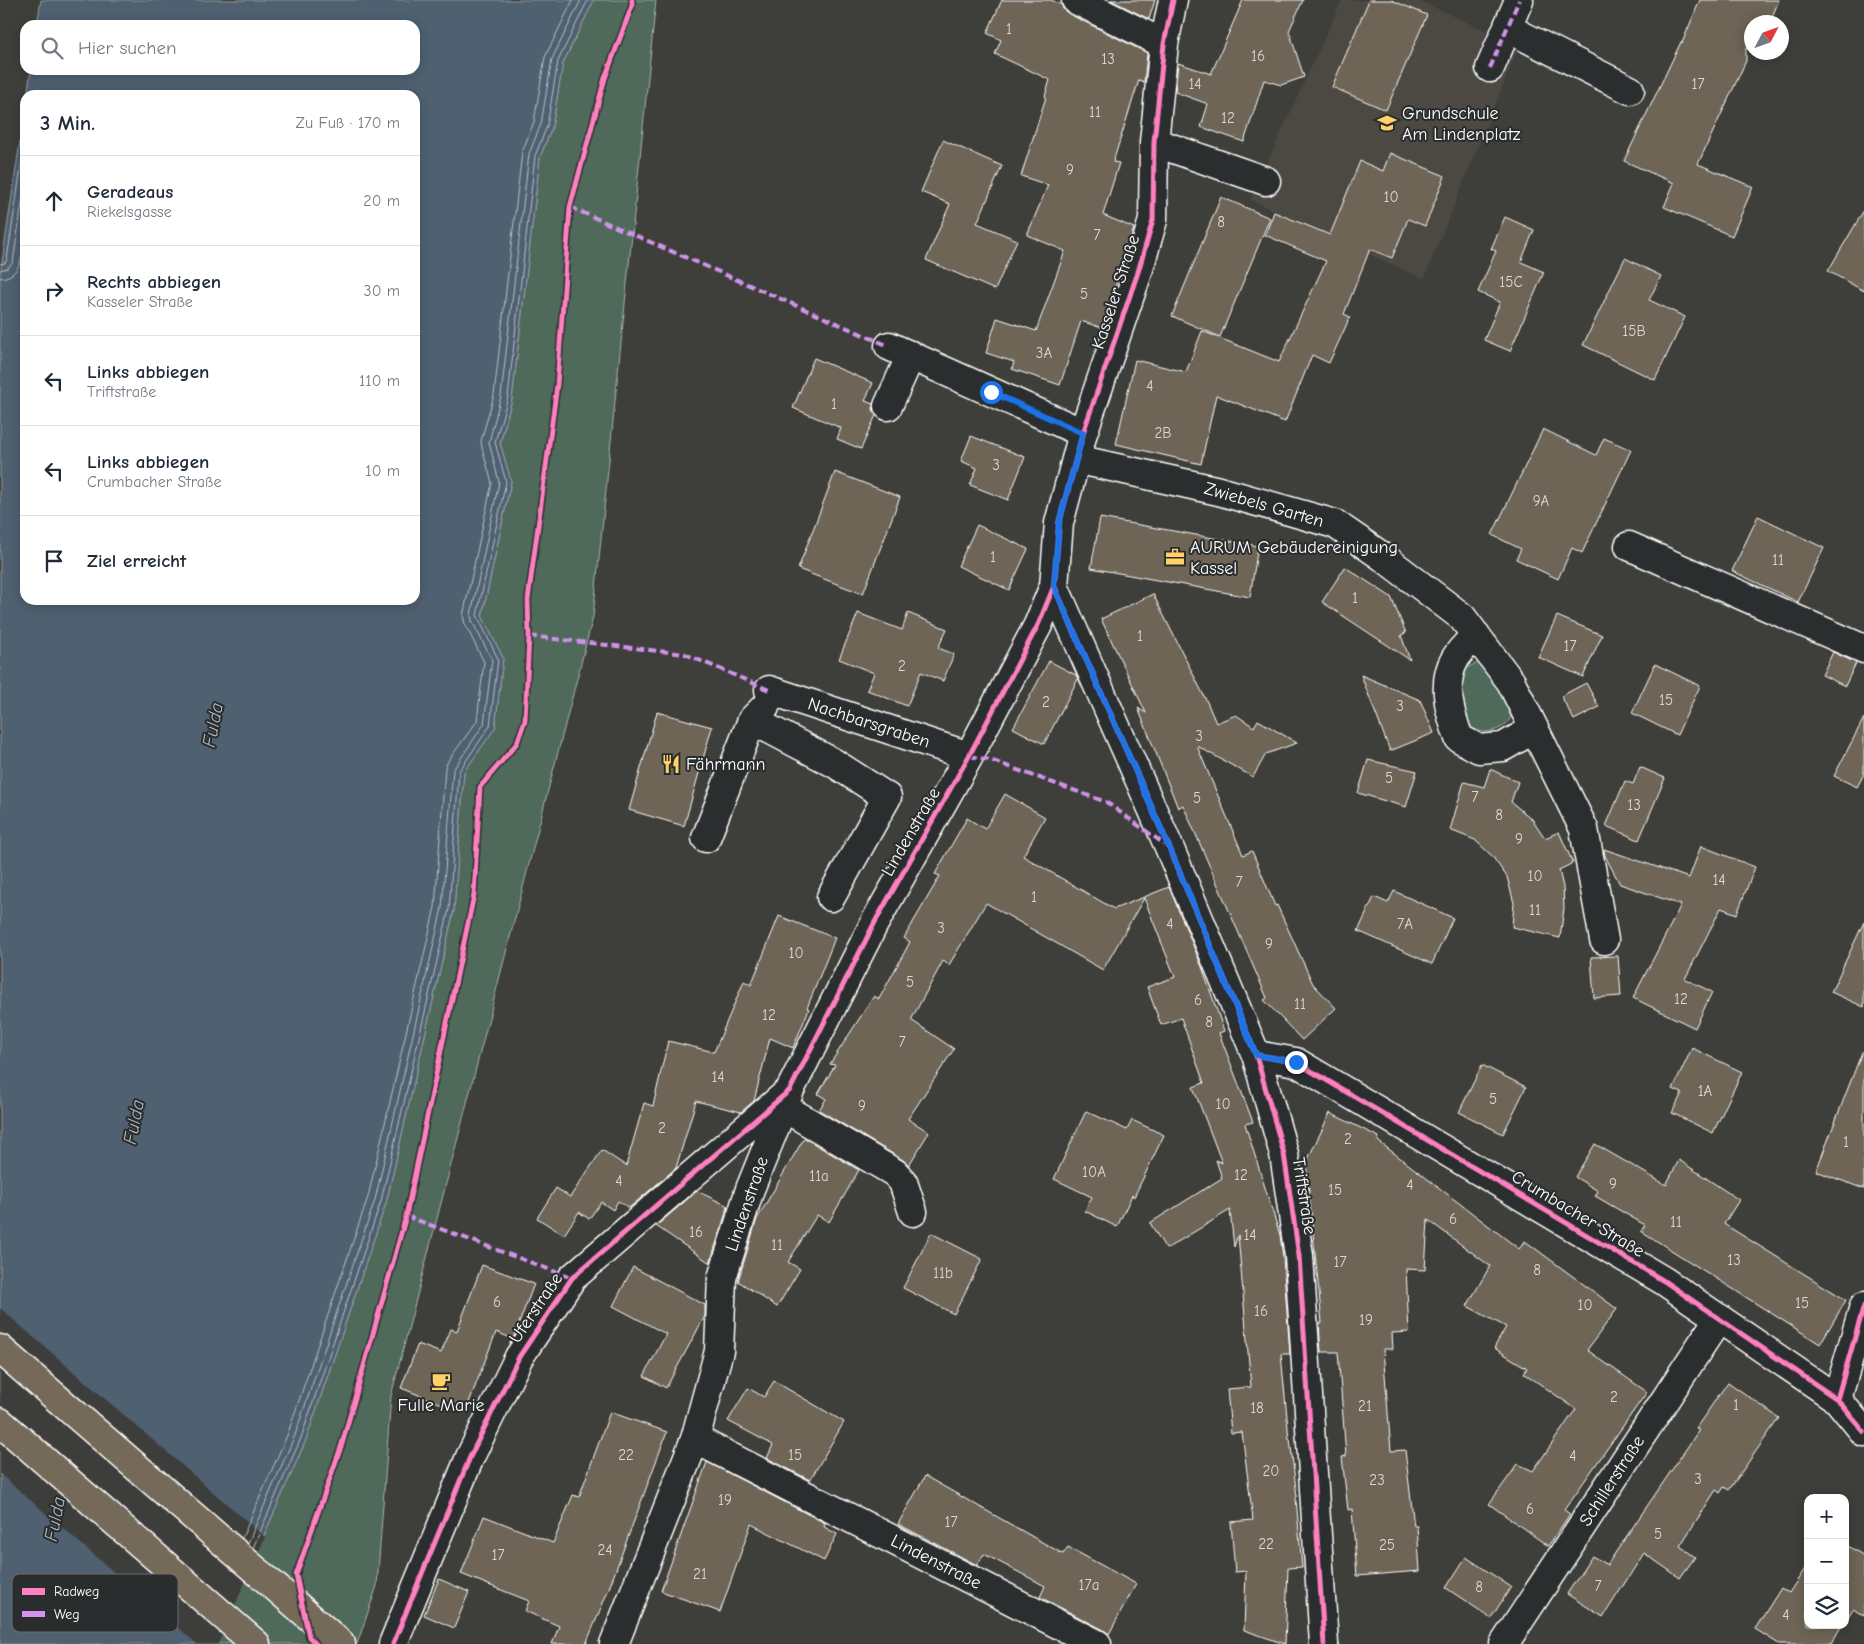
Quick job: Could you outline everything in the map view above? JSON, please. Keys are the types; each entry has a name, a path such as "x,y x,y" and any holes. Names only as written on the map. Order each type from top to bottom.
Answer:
{"highway":[{"path":"0,1349 340,1644"},
{"path":"0,1422 175,1574"},
{"path":"178,1576 256,1644"}],"street":[{"name":"Kasseler Straße","path":"1054,586 1059,523 1083,433 1112,352 1153,220 1154,142 1164,44 1174,0"},
{"path":"1490,68 1519,0"},
{"path":"1080,1 1164,44"},
{"path":"1507,28 1630,90"},
{"path":"1154,142 1266,181"},
{"path":"888,406 900,351 1083,433"},
{"name":"Zwiebels Garten","path":"1076,459 1219,491 1336,524 1462,617 1511,682 1584,829 1604,940"},
{"path":"1629,546 1864,649"},
{"name":"Lindenstraße","path":"614,1644 695,1439 719,1351 722,1278 750,1188 787,1099 875,922 969,756 1038,625 1054,586"},
{"name":"Triftstraße","path":"1054,586 1169,847 1256,1055 1284,1154 1299,1256 1324,1644"},
{"path":"1476,635 1455,658 1448,677 1450,715 1459,738 1479,749 1503,746 1534,729"},
{"name":"Nachbarsgraben","path":"752,720 773,692 969,756"},
{"path":"706,838 752,720 834,763 887,797 831,896"},
{"name":"Crumbacher Straße","path":"1256,1055 1296,1062 1664,1281 1837,1400 1864,1432"},
{"path":"787,1099 896,1173 903,1182 913,1212"},
{"name":"Uferstraße","path":"393,1644 478,1440 519,1357 572,1278 787,1099"},
{"path":"1837,1400 1864,1306"},
{"name":"Schillerstraße","path":"1504,1644 1720,1318"},
{"name":"Lindenstraße","path":"695,1439 1097,1644"}],"shaded area":[{"name":"Grundschule Am Lindenplatz","path":"1342,0 1418,0 1519,46 1424,279 1250,200"}],"green space":[{"path":"594,0 656,0 593,617 391,1396 377,1586 357,1644 216,1644 306,1440 386,1203 454,910 464,772 495,728 503,658 482,616 511,482 500,443 512,399 540,157 552,127 563,63"},
{"path":"1482,662 1513,706 1511,716 1503,726 1485,732 1470,726 1464,717 1461,684 1462,674 1466,669"}],"water":[{"name":"Fulda","path":"41,0 594,0 563,63 552,127 540,157 512,399 500,443 511,481 482,616 503,658 495,728 464,772 454,910 386,1203 306,1440 216,1644 0,1644 0,275 20,141 20,605 420,605 420,90 28,90 30,75 420,75 420,20 38,20"}],"pier":[{"path":"0,1308 265,1537 218,1644 197,1644 178,1628 178,1574 116,1574 0,1474"}],"building":[{"path":"1002,0 1051,0 1062,5 1063,9 1069,14 1147,53 1144,82 1139,80 1113,162 1119,163 1103,215 1134,228 1102,328 1081,321 1060,385 1012,369 1014,362 986,353 997,318 1036,331 1065,251 1027,235 1048,185 1021,176 1050,80 995,54 1001,40 987,33"},
{"path":"1111,0 1155,0 1149,19"},
{"path":"1243,0 1303,0 1289,31 1304,77 1281,85 1264,80 1244,142 1201,127 1208,104 1175,92 1178,63 1211,74"},
{"path":"1369,0 1391,0 1427,15 1386,110 1332,87"},
{"path":"1700,0 1779,0 1773,15 1744,15 1744,60 1746,61 1698,164 1753,187 1732,236 1664,207 1674,183 1624,161 1682,43"},
{"path":"943,140 1002,166 977,223 1017,240 995,290 926,260 950,204 921,192"},
{"path":"1390,153 1445,176 1425,226 1408,219 1392,258 1370,249 1344,314 1350,317 1329,363 1312,355 1285,422 1216,395 1201,464 1116,444 1135,360 1186,372 1202,331 1279,362 1326,261 1265,235 1274,212 1330,235 1360,161 1383,171"},
{"path":"1221,197 1270,218 1220,337 1172,316"},
{"path":"1864,210 1864,291 1828,271"},
{"path":"1505,217 1534,230 1521,262 1544,272 1510,351 1484,340 1500,302 1478,292 1496,251 1491,249"},
{"path":"1625,258 1661,276 1649,300 1685,317 1655,380 1583,345"},
{"path":"814,358 873,383 865,401 873,404 876,415 861,449 837,439 841,428 793,408"},
{"path":"1543,429 1596,455 1604,438 1631,450 1582,553 1572,548 1558,579 1516,559 1521,549 1492,535"},
{"path":"971,436 1025,457 1008,500 970,485 977,468 961,461"},
{"path":"835,472 900,497 863,594 798,569"},
{"path":"1758,516 1824,548 1798,602 1732,571"},
{"name":"AURUM Gebäudereinigung Kassel","path":"1100,518 1258,546 1250,597 1091,568"},
{"path":"977,525 1028,549 1009,590 958,566"},
{"path":"1345,567 1391,597 1406,633 1401,635 1410,660 1322,602"},
{"path":"1153,594 1216,723 1236,715 1254,727 1258,720 1297,743 1266,754 1253,777 1197,746 1243,855 1252,851 1275,906 1277,905 1313,984 1336,1008 1302,1040 1264,1000 1267,998 1183,805 1178,808 1138,708 1146,713 1101,619"},
{"path":"858,613 902,630 908,613 947,629 938,648 954,654 943,681 921,672 907,706 867,690 874,673 839,659"},
{"path":"1557,616 1602,635 1583,677 1538,657"},
{"path":"1833,652 1856,663 1845,686 1822,675"},
{"path":"1049,661 1076,675 1078,679 1044,744 1013,728"},
{"path":"1655,664 1700,686 1677,735 1632,713"},
{"path":"1361,675 1420,700 1434,733 1390,751"},
{"path":"1586,683 1599,707 1574,720 1561,696"},
{"path":"657,712 712,727 684,826 629,810"},
{"path":"1864,718 1864,774 1857,787 1834,776"},
{"path":"1368,760 1417,771 1406,807 1358,793"},
{"path":"1640,767 1665,778 1639,840 1606,826 1625,781 1633,784"},
{"path":"1490,769 1518,782 1511,802 1532,819 1545,838 1559,832 1573,863 1559,870 1563,887 1564,908 1560,938 1512,927 1514,903 1507,877 1492,856 1475,840 1450,830 1464,782 1484,787"},
{"path":"1005,794 1045,817 1023,856 1114,909 1169,887 1202,967 1224,1031 1219,1033 1253,1122 1245,1124 1280,1235 1283,1258 1290,1354 1281,1354 1289,1439 1297,1497 1302,1567 1288,1568 1285,1644 1244,1630 1246,1571 1235,1572 1231,1522 1253,1520 1242,1432 1231,1433 1227,1389 1251,1387 1238,1235 1234,1247 1230,1210 1166,1249 1150,1223 1222,1178 1216,1160 1222,1163 1193,1087 1204,1083 1181,1018 1161,1025 1147,987 1175,977 1144,898 1103,970 986,903 949,965 943,961 911,1020 954,1049 908,1119 929,1132 909,1165 819,1110 826,1099 818,1094 835,1065 830,1064 874,996 879,999 910,942 904,938 940,876 935,874 967,818 985,829"},
{"path":"1701,846 1755,867 1737,914 1721,908 1685,979 1712,992 1695,1028 1633,998 1681,905 1620,884 1605,856 1604,849 1689,878"},
{"path":"1394,891 1453,918 1432,964 1358,931 1374,897 1388,903"},
{"path":"779,916 835,938 793,1048 770,1038 754,1101 741,1112 696,1101 676,1168 629,1208 618,1201 613,1210 601,1202 589,1219 579,1212 564,1235 537,1218 556,1188 570,1197 602,1150 626,1166 644,1103 653,1106 668,1041 714,1052 744,981 751,985"},
{"path":"1864,922 1864,1007 1831,992"},
{"path":"1618,956 1621,996 1594,998 1591,957"},
{"path":"1692,1048 1742,1072 1713,1133 1672,1113 1682,1093 1673,1089"},
{"path":"1862,1052 1864,1052 1864,1189 1816,1171"},
{"path":"1482,1065 1526,1087 1503,1134 1459,1112"},
{"path":"1086,1111 1127,1130 1132,1120 1164,1135 1117,1227 1085,1211 1092,1197 1054,1179"},
{"path":"1330,1113 1379,1137 1378,1141 1519,1249 1525,1241 1617,1309 1587,1350 1647,1392 1564,1510 1570,1514 1548,1546 1489,1504 1518,1464 1533,1471 1576,1409 1524,1373 1527,1368 1494,1348 1506,1327 1467,1306 1490,1266 1428,1220 1425,1270 1406,1269 1409,1332 1392,1333 1393,1349 1383,1349 1391,1451 1405,1450 1414,1526 1417,1526 1420,1571 1357,1576 1352,1509 1348,1510 1342,1457 1346,1456 1338,1352 1321,1352 1319,1323 1322,1323 1306,1163"},
{"path":"804,1138 859,1170 829,1222 817,1215 788,1262 800,1269 777,1307 738,1281 757,1219"},
{"path":"1595,1144 1666,1185 1679,1160 1739,1200 1724,1224 1846,1300 1820,1344 1641,1231 1645,1225 1595,1196 1598,1191 1575,1177"},
{"path":"697,1191 728,1206 710,1263 656,1226"},
{"path":"931,1233 982,1259 954,1314 903,1288"},
{"path":"482,1265 534,1284 513,1339 496,1332 465,1413 401,1388 418,1344 441,1353 451,1329 457,1331"},
{"path":"633,1267 705,1305 705,1316 666,1388 644,1376 666,1334 613,1306"},
{"path":"774,1381 844,1422 810,1480 767,1458 773,1445 728,1421 748,1388 764,1397"},
{"path":"1728,1382 1779,1418 1729,1490 1724,1487 1720,1493 1716,1490 1680,1546 1695,1557 1680,1578 1644,1553 1603,1617 1567,1594 1592,1556 1607,1565 1699,1430 1696,1428"},
{"path":"610,1412 667,1432 608,1591 586,1644 552,1644 559,1626 525,1611 529,1601 461,1574 484,1516 553,1543 573,1495 579,1497"},
{"path":"707,1462 825,1523 824,1527 837,1534 824,1561 751,1524 720,1612 661,1591"},
{"path":"925,1476 1063,1554 1068,1547 1136,1584 1109,1634 1040,1597 1045,1586 984,1554 977,1565 898,1524"},
{"path":"1849,1547 1864,1556 1864,1616 1853,1609 1849,1615"},
{"path":"1466,1557 1511,1587 1491,1618 1446,1588"},
{"path":"1804,1570 1804,1629 1840,1629 1831,1644 1779,1644 1755,1629 1781,1588 1789,1593"},
{"path":"439,1579 469,1592 454,1628 424,1615"}],"marked path":[{"path":"1490,68 1519,0"},
{"path":"570,207 889,346"},
{"path":"529,636 685,654 769,690"},
{"path":"969,756 990,760 1106,802 1167,846"},
{"path":"406,1216 572,1278"}],"cycle path":[{"path":"316,1644 309,1637 296,1575 342,1444 406,1216 474,895 480,787 517,743 525,720 529,636 528,600 557,385 570,207 605,78 632,6 632,0"},
{"path":"393,1644 470,1457 519,1357 572,1278 790,1090 875,922 969,756 1038,625 1054,586 1059,523 1083,433 1138,272 1153,220 1154,142 1164,44 1173,0"},
{"path":"1054,586 1169,847 1256,1055 1284,1154 1299,1256 1324,1644"},
{"path":"1256,1055 1296,1062 1664,1281 1837,1399 1864,1432"},
{"path":"1837,1399 1864,1306"}],"place":[{"name":"Grundschule Am Lindenplatz","path":"1387,123"},
{"name":"AURUM Gebäudereinigung Kassel","path":"1175,557"},
{"name":"Fährmann","path":"671,764"},
{"name":"Fulle Marie","path":"441,1381"}],"route":[{"path":"991,392 1083,433 1059,523 1054,586 1169,847 1256,1055 1296,1062"}]}
